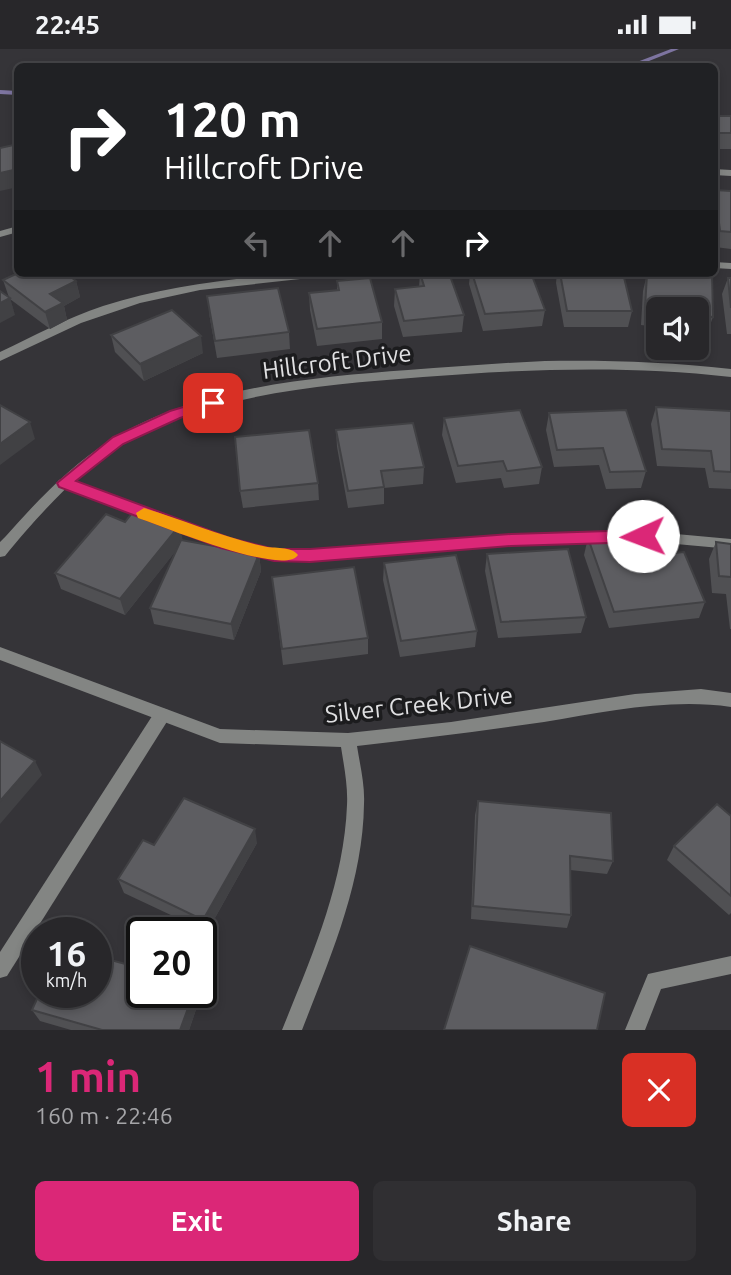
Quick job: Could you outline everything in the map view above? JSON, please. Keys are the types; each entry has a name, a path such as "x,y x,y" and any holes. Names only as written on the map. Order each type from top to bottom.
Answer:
{"street":[{"path":"0,357 78,320 153,296 235,281 282,277"},
{"name":"Hillcroft Drive","path":"0,552 35,510 118,440 175,414 232,397 293,385 529,365 621,366 731,373"},
{"path":"64,483 227,544 274,555 310,556 511,540 643,536 731,544"},
{"name":"Silver Creek Drive","path":"0,653 220,736 348,740 451,729 635,701 701,696 731,700"},
{"path":"0,969 162,715"},
{"path":"292,1030 337,908 349,852 356,804 348,740"},
{"path":"635,1030 655,981 731,965"}],"building":[{"path":"718,116 731,116 731,133 719,133"},
{"path":"14,145 14,170 0,173 0,148"},
{"path":"718,190 731,191 731,232 720,231"},
{"path":"14,275 14,277 71,277 76,281 50,294 63,303 45,312 3,280"},
{"path":"421,277 450,277 464,315 404,321 395,289 424,286"},
{"path":"473,277 533,277 545,310 485,314"},
{"path":"561,277 624,277 632,311 567,311"},
{"path":"647,277 712,277 713,317 709,317 709,297 646,297 645,308"},
{"path":"370,278 382,322 317,329 309,293 339,290 337,281"},
{"path":"728,278 731,278 731,308"},
{"path":"278,288 289,332 215,341 207,296"},
{"path":"0,291 10,298 0,303"},
{"path":"172,310 201,336 140,364 111,335"},
{"path":"0,405 30,422 0,444"},
{"path":"656,407 731,411 731,472 714,471 711,451 662,449"},
{"path":"520,410 542,467 507,471 503,461 458,466 444,418"},
{"path":"626,410 646,471 610,472 603,448 557,450 549,413"},
{"path":"413,423 424,467 381,471 384,487 348,491 336,430"},
{"path":"309,430 318,483 240,491 235,437"},
{"path":"136,508 180,525 120,599 55,573 106,514 125,522"},
{"path":"626,534 635,557 684,552 705,602 614,612 588,538"},
{"path":"181,540 259,554 231,624 150,608"},
{"path":"716,542 731,544 731,577 719,576"},
{"path":"568,549 586,617 501,622 487,554"},
{"path":"456,555 477,631 401,641 384,563"},
{"path":"354,567 368,638 282,649 272,577"},
{"path":"0,741 35,761 0,801"},
{"path":"184,798 255,829 205,917 197,917 118,879 143,840 154,845"},
{"path":"478,801 611,813 613,861 570,856 571,915 473,906"},
{"path":"717,804 731,816 731,896 674,846"},
{"path":"470,946 605,993 597,1030 444,1030"},
{"path":"112,960 126,964 126,1008 188,1008 180,1030 102,1030 32,1010 112,1008"}],"waterway":[{"path":"638,63 676,49"},
{"path":"0,92 14,93"}],"slow traffic":[{"path":"144,513 227,544 274,555 290,555"}],"route":[{"path":"213,403 175,414 118,440 64,483 227,544 274,555 310,556 511,540 643,536"}]}
